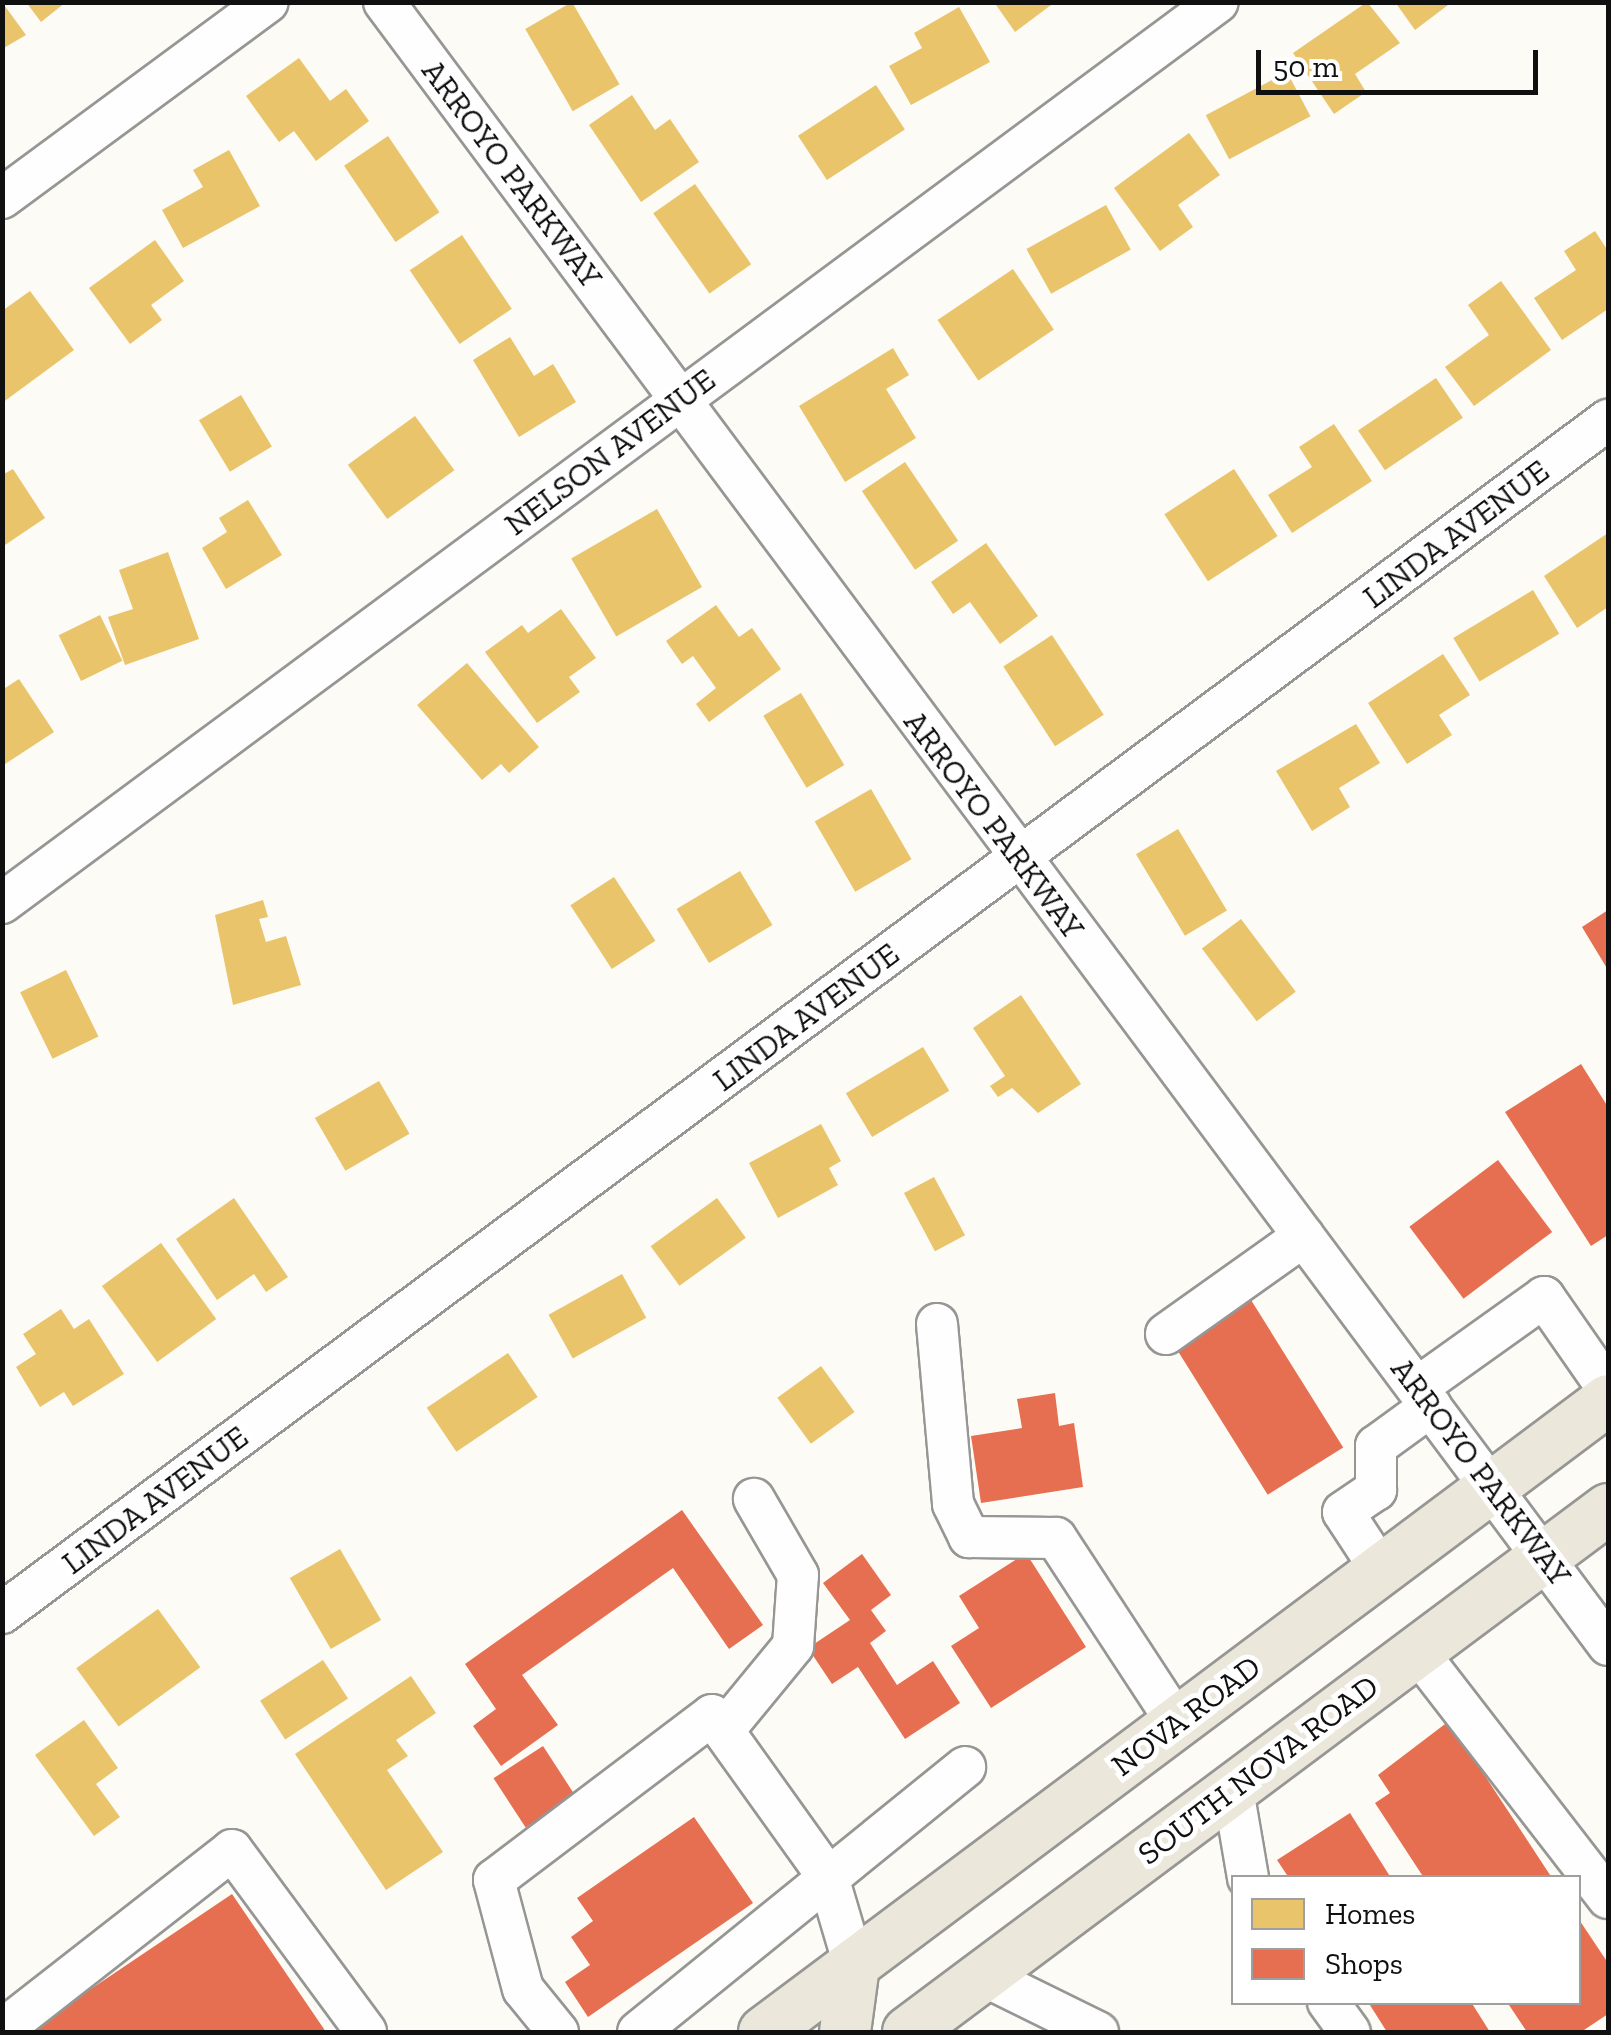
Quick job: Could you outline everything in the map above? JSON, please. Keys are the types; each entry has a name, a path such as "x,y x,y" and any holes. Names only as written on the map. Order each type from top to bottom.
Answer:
{"main road":[{"name":"NOVA ROAD","path":"764,2032 1608,1400"},
{"name":"SOUTH NOVA ROAD","path":"908,2032 1608,1509"},
{"path":"845,2032 854,1965"}],"street":[{"path":"2,198 268,2"},
{"name":"ARROYO PARKWAY","path":"384,2 1018,859 1608,1644"},
{"name":"NELSON AVENUE","path":"2,902 1218,2"},
{"name":"LINDA AVENUE","path":"2,1613 1608,420"},
{"path":"1166,1334 1304,1236"},
{"path":"1382,1570 1343,1512 1376,1490 1376,1446 1424,1396 1544,1297 1608,1389"},
{"path":"937,1324 953,1504 969,1537 1056,1538 1177,1723"},
{"path":"724,1730 793,1646 798,1575 754,1500"},
{"path":"1417,1651 1608,1898"},
{"path":"558,2032 523,1989 494,1880 712,1714 828,1877 854,1965"},
{"path":"638,2032 965,1767"},
{"path":"1233,1790 1247,1875"},
{"path":"2,2030 232,1850 366,2032"},
{"path":"984,1976 1098,2032"},
{"path":"1330,2005 1350,2032"}],"building: Homes":[{"path":"2,2 26,35 2,49"},
{"path":"26,2 66,2 41,22"},
{"path":"572,2 620,84 573,111 525,29"},
{"path":"994,2 1055,2 1015,32"},
{"path":"1367,2 1400,43 1355,74 1366,92 1334,114 1293,53"},
{"path":"1395,2 1452,2 1415,30"},
{"path":"959,7 990,62 911,105 889,66 922,48 914,33"},
{"path":"299,58 330,101 346,89 369,121 316,161 294,131 279,142 246,96"},
{"path":"1287,72 1310,116 1229,159 1206,115"},
{"path":"876,85 905,129 827,180 798,136"},
{"path":"632,95 655,130 670,119 699,162 641,202 589,125"},
{"path":"1189,133 1220,175 1178,205 1193,227 1160,251 1114,188"},
{"path":"388,136 439,212 396,242 344,166"},
{"path":"229,150 260,206 183,248 162,210 203,187 193,170"},
{"path":"695,184 751,264 709,294 653,213"},
{"path":"1106,205 1131,250 1051,294 1026,249"},
{"path":"1595,231 1608,251 1608,309 1562,340 1534,298 1576,270 1564,251"},
{"path":"462,235 512,309 460,344 410,270"},
{"path":"155,240 184,281 151,305 162,320 130,344 89,288"},
{"path":"1013,269 1054,330 978,380 938,320"},
{"path":"1501,281 1551,350 1474,406 1445,367 1489,335 1468,305"},
{"path":"30,291 74,350 2,403 2,311"},
{"path":"510,337 534,376 553,364 576,402 519,437 473,360"},
{"path":"893,348 909,375 886,389 916,438 845,482 799,406"},
{"path":"1436,378 1463,418 1385,470 1358,431"},
{"path":"241,395 272,446 230,472 199,420"},
{"path":"415,416 454,470 387,519 348,465"},
{"path":"1334,424 1372,481 1292,533 1268,495 1312,467 1299,447"},
{"path":"905,462 958,541 915,570 862,491"},
{"path":"13,469 45,518 2,547 2,475"},
{"path":"1234,469 1278,536 1208,581 1164,514"},
{"path":"248,500 282,555 226,589 202,548 227,532 219,518"},
{"path":"657,509 702,587 616,636 571,558"},
{"path":"1608,533 1608,607 1577,628 1544,576"},
{"path":"986,543 1038,616 1000,644 970,602 953,614 931,582"},
{"path":"168,552 199,639 125,665 108,617 133,609 119,570"},
{"path":"1533,590 1559,634 1480,682 1453,638"},
{"path":"716,605 739,637 752,628 781,669 709,722 696,704 716,688 693,656 682,664 666,641"},
{"path":"561,609 596,658 569,677 580,692 537,723 485,652 522,625 528,633"},
{"path":"100,615 122,661 81,681 59,635"},
{"path":"1052,635 1104,715 1055,746 1003,667"},
{"path":"1443,654 1470,695 1439,715 1452,735 1407,764 1368,703"},
{"path":"467,663 539,747 509,773 501,764 482,780 417,705"},
{"path":"19,679 54,732 2,766 2,690"},
{"path":"801,693 844,765 807,788 763,716"},
{"path":"1356,724 1380,763 1339,788 1350,807 1312,831 1276,771"},
{"path":"871,789 911,859 855,892 815,822"},
{"path":"1178,829 1227,910 1185,936 1136,854"},
{"path":"740,871 772,925 709,963 677,909"},
{"path":"614,877 655,941 612,969 570,905"},
{"path":"263,900 268,917 259,919 266,942 286,936 301,985 233,1005 215,915"},
{"path":"1241,919 1296,992 1257,1021 1202,948"},
{"path":"66,970 98,1037 53,1059 20,992"},
{"path":"1021,995 1081,1084 1038,1113 1012,1088 998,1097 990,1086 1005,1076 973,1028"},
{"path":"923,1047 949,1091 872,1137 846,1093"},
{"path":"379,1081 410,1134 345,1171 315,1118"},
{"path":"821,1124 841,1161 829,1168 838,1185 778,1218 749,1163"},
{"path":"934,1177 965,1235 935,1251 904,1193"},
{"path":"234,1198 288,1277 266,1292 254,1274 217,1300 176,1239"},
{"path":"717,1198 746,1238 679,1286 651,1246"},
{"path":"161,1243 216,1319 157,1362 102,1286"},
{"path":"622,1274 646,1318 573,1358 549,1315"},
{"path":"61,1309 74,1329 89,1319 124,1374 73,1406 64,1392 40,1407 16,1367 36,1354 23,1334"},
{"path":"508,1353 538,1397 456,1452 427,1408"},
{"path":"821,1366 855,1412 811,1444 777,1398"},
{"path":"340,1549 381,1620 331,1649 290,1578"},
{"path":"158,1609 200,1667 119,1727 76,1668"},
{"path":"323,1660 348,1699 285,1739 260,1701"},
{"path":"411,1676 436,1713 396,1740 408,1756 387,1770 443,1852 386,1890 295,1754"},
{"path":"84,1720 118,1768 96,1784 120,1817 94,1836 35,1755"}],"building: Shops":[{"path":"1608,910 1608,970 1582,927"},
{"path":"1581,1064 1608,1107 1608,1235 1591,1246 1505,1112"},
{"path":"1498,1160 1552,1232 1464,1299 1409,1227"},
{"path":"1251,1300 1343,1448 1268,1495 1176,1347"},
{"path":"1055,1393 1059,1426 1074,1423 1083,1487 981,1503 971,1436 1022,1428 1017,1399"},
{"path":"682,1510 763,1625 729,1649 673,1568 522,1675 558,1725 501,1766 473,1726 496,1709 465,1664"},
{"path":"1026,1553 1086,1647 991,1708 951,1646 979,1628 959,1596"},
{"path":"862,1554 891,1595 871,1610 886,1631 870,1643 897,1685 933,1661 960,1703 905,1739 858,1667 832,1684 808,1648 850,1620 823,1583"},
{"path":"1449,1721 1550,1875 1422,1875 1375,1803 1390,1793 1378,1775"},
{"path":"543,1746 575,1795 526,1828 494,1778"},
{"path":"1350,1813 1389,1875 1287,1875 1277,1860"},
{"path":"694,1817 753,1903 588,2017 565,1982 590,1965 571,1937 593,1921 577,1898"},
{"path":"232,1894 326,2032 27,2032"},
{"path":"1581,1922 1608,1963 1608,2014 1581,2032 1527,2032 1509,2005 1581,2005"},
{"path":"1370,2005 1473,2005 1490,2032 1387,2032"}]}
